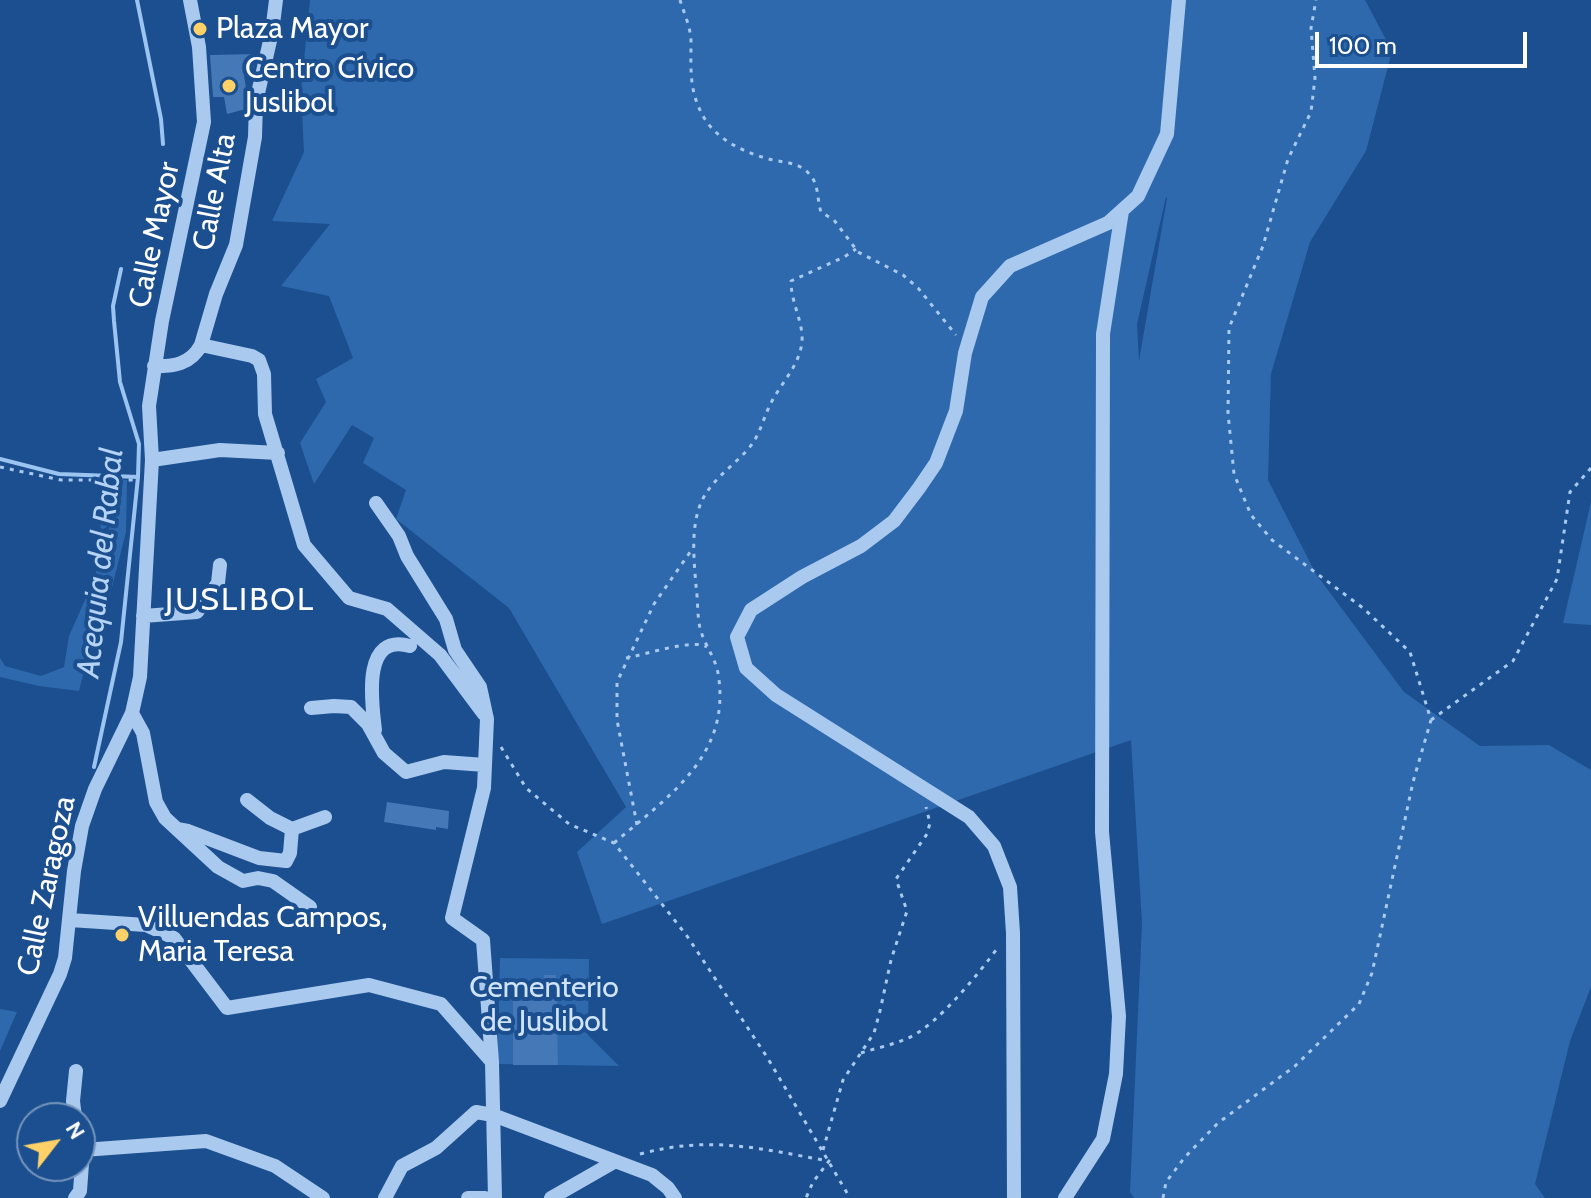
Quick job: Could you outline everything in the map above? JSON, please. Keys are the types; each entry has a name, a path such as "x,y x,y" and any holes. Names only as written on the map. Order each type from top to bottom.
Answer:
{"street":[{"name":"Calle Mayor","path":"151,480 149,406 154,366 204,122 199,47 190,0"},
{"name":"Calle Alta","path":"201,345 216,294 236,245 255,137 256,102 276,0"},
{"path":"1014,1198 1013,933 1010,887 994,846 969,817 776,695 746,668 737,637 751,610 802,577 861,546 894,521 936,463 956,411 967,345 982,297 1010,266 1108,223 1138,196 1167,134 1179,0"},
{"path":"1065,1198 1103,1139 1116,1074 1119,1016 1102,832 1103,334 1122,211"},
{"path":"154,366 180,364 191,358 201,345 259,360 264,374 265,414 304,545 349,598 387,609 440,655 487,719"},
{"path":"152,460 220,450 278,453"},
{"name":"Calle Zaragoza","path":"0,1101 60,974 82,826 95,789 132,713 140,677 151,480"},
{"path":"376,503 399,536 407,556 446,619 455,650 480,687 487,719 484,788 452,918 483,940 492,1062 495,1198"},
{"path":"143,616 197,612 218,583 220,565"},
{"path":"376,739 371,675 387,647 395,644 410,646"},
{"path":"311,708 351,707 359,713 384,753 406,772 444,762 485,765"},
{"path":"132,713 143,733 158,808 176,829 218,867 243,881 258,878 273,881 310,907"},
{"path":"247,800 270,818 292,829 325,817"},
{"path":"176,829 259,858 286,861 290,853 292,829"},
{"path":"70,920 146,925 174,938 227,1008 369,985 441,1004 492,1062"},
{"path":"73,1102 76,1071"},
{"path":"385,1198 402,1166 436,1148 476,1112 493,1115 652,1175 675,1198"},
{"path":"96,1145 206,1141 275,1166 323,1198"},
{"path":"551,1198 614,1162"},
{"path":"468,1198 485,1198"}],"path":[{"path":"680,0 691,40 690,82 702,115 712,129 733,145 773,160 801,166 817,187 821,212 834,220 856,249 903,275 967,345"},
{"path":"1163,1198 1166,1182 1218,1123 1295,1066 1359,1004 1372,973 1413,782 1431,720 1410,652 1363,608 1272,540 1251,515 1234,474 1228,413 1229,328 1263,246 1288,159 1311,112 1315,78 1311,28 1316,0"},
{"path":"614,843 677,788 702,758 714,737 721,697 717,671 700,628 693,547 698,509 707,489 751,446 770,404 798,358 802,332 791,281 856,249"},
{"path":"0,467 61,480 131,480"},
{"path":"1431,720 1513,661 1557,579 1570,492 1591,468"},
{"path":"637,825 617,720 617,682 654,604 693,547"},
{"path":"626,658 690,644 701,643 709,648"},
{"path":"498,741 526,788 569,824 614,843 687,936 767,1057 850,1198"},
{"path":"823,1150 843,1080 874,1033 891,960 907,911 896,879 927,834 930,823 921,787"},
{"path":"861,1053 911,1037 927,1025 949,1005 1013,933"},
{"path":"640,1155 691,1144 728,1144 829,1161"},
{"path":"806,1198 813,1182 829,1161"}],"green space":[{"path":"310,0 1365,0 1392,51 1366,151 1310,242 1271,374 1268,480 1316,574 1404,692 1480,746 1549,745 1591,770 1591,987 1570,1041 1535,1184 1545,1198 1134,1198 1130,1192 1142,923 1131,740 602,924 577,852 626,807 509,608 396,519 406,490 363,463 374,438 352,425 314,484 300,443 326,402 316,379 353,358 329,296 281,286 330,224 272,221 304,152 301,90","holes":["1167,198 1139,361 1137,324"]},
{"path":"105,480 127,480 126,532 109,599 95,628 79,691 0,677 0,658 5,666 41,676 64,667 69,636 93,582 110,525 100,531"},
{"path":"1591,502 1591,625 1563,623"},
{"name":"Cementerio de Juslibol","path":"500,958 589,959 588,1035 619,1066 497,1064"},
{"path":"0,1009 17,1012 0,1051"}],"building":[{"name":"Centro Cívico Juslibol","path":"257,54 252,73 244,75 246,109 227,114 224,97 213,97 210,55"},
{"path":"387,802 449,811 448,829 384,822"},
{"path":"544,975 556,975 558,1065 513,1065 513,1001 544,1001"}],"waterway":[{"path":"137,0 161,119 163,144"},
{"name":"Acequia del Rabal","path":"94,767 121,642 138,477 139,444 120,382 114,321 113,306 121,269"},
{"path":"0,459 59,474 138,477"}],"place":[{"name":"Plaza Mayor","path":"200,29"},
{"name":"Centro Cívico Juslibol","path":"229,86"},
{"name":"Villuendas Campos, Maria Teresa","path":"122,935"}],"district":[{"name":"JUSLIBOL","path":"240,601"}]}
